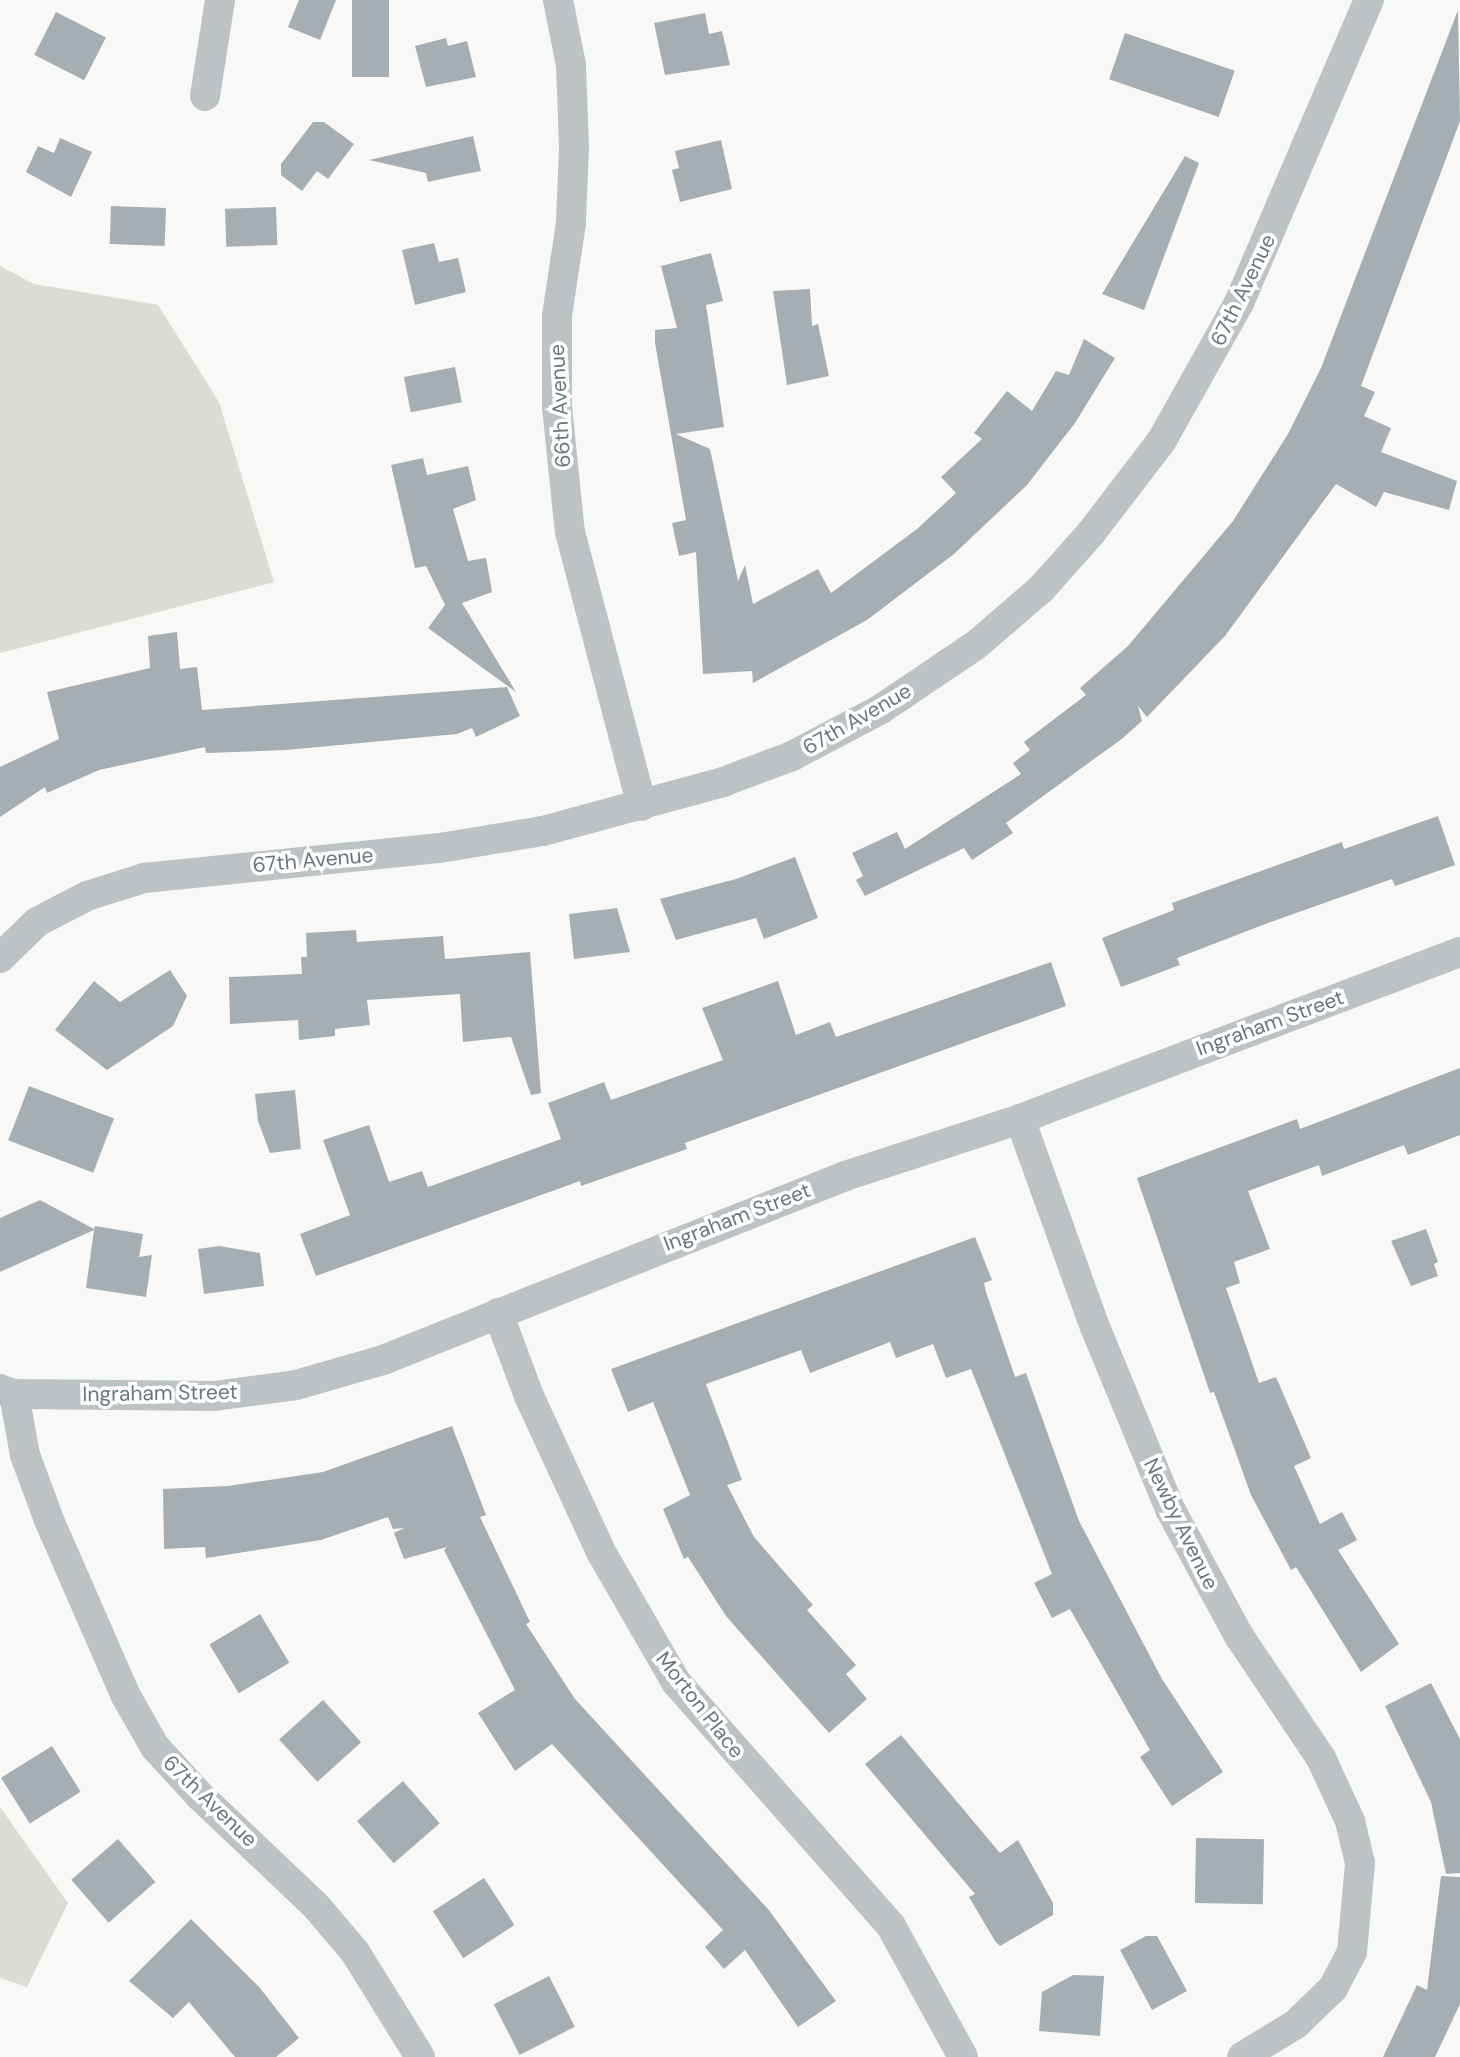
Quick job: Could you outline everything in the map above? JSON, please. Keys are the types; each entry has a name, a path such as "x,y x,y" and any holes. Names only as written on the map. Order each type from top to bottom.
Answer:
{"street":[{"path":"205,96 220,0"},
{"name":"66th Avenue","path":"558,0 571,65 574,147 571,223 557,316 557,407 570,532 642,806"},
{"name":"67th Avenue","path":"0,958 37,922 87,896 144,878 440,848 544,831 642,806 792,756 881,709 976,645 1042,588 1091,533 1162,440 1239,303 1369,0"},
{"name":"Ingraham Street","path":"7,1392 215,1396 296,1385 383,1360 845,1176 1020,1119 1460,953"},
{"name":"Newby Avenue","path":"1020,1119 1095,1327 1170,1508 1238,1636 1340,1793 1360,1863 1358,1913 1352,1952 1333,1988 1296,2024 1242,2057"},
{"name":"Morton Place","path":"498,1313 579,1507 676,1682 891,1926 963,2057"},
{"name":"67th Avenue","path":"7,1392 25,1455 59,1544 126,1696 155,1747 199,1795 316,1906 355,1952 420,2057"}],"shaded area":[{"path":"0,266 34,284 158,305 219,402 274,582 0,653"},
{"path":"0,1807 68,1903 27,1987 0,1978"}],"building":[{"path":"299,0 336,0 320,40 288,27"},
{"path":"352,0 389,0 389,77 352,77"},
{"path":"1458,10 1460,121 1361,386 1375,392 1364,416 1391,428 1381,452 1457,481 1449,510 1384,492 1376,507 1336,484 1225,636 1147,717 1138,706 1142,721 1123,738 1006,823 1013,833 972,860 964,848 865,896 856,880 863,876 852,853 897,832 905,849 1021,774 1013,763 1030,750 1024,742 1086,695 1080,688 1128,646 1233,521 1288,434 1321,368"},
{"path":"56,12 106,37 84,80 34,55"},
{"path":"705,13 709,34 722,31 730,65 665,75 654,23"},
{"path":"1125,33 1235,71 1219,117 1109,79"},
{"path":"446,38 448,46 467,41 476,77 426,87 415,46"},
{"path":"313,122 324,122 354,144 328,179 317,171 302,191 281,175 281,164"},
{"path":"473,136 481,171 428,182 426,173 369,160"},
{"path":"60,138 92,152 71,197 26,172 38,146 54,153"},
{"path":"721,140 732,189 680,202 672,170 679,168 675,151"},
{"path":"1185,156 1199,163 1144,310 1102,294"},
{"path":"111,206 166,208 165,246 110,244"},
{"path":"276,207 277,245 226,247 225,209"},
{"path":"434,243 439,262 458,258 466,292 415,305 402,250"},
{"path":"711,253 723,301 706,305 724,427 676,434 710,449 738,581 745,565 753,604 818,569 831,593 917,529 956,493 941,477 982,439 974,433 1007,391 1032,411 1056,371 1069,375 1084,339 1115,358 1075,423 1027,485 954,554 867,620 753,683 752,671 703,674 696,552 679,556 672,523 686,520 655,343 655,330 677,328 661,266"},
{"path":"810,289 812,326 818,324 829,376 787,385 773,291"},
{"path":"455,367 462,402 411,412 404,377"},
{"path":"423,458 427,475 468,466 476,500 453,509 468,561 486,558 492,592 462,603 516,692 428,628 445,605 426,566 415,568 391,465"},
{"path":"177,632 180,669 197,667 202,710 507,687 520,716 476,737 472,728 457,734 286,750 206,753 205,747 99,770 47,793 45,787 0,817 0,767 59,739 47,692 150,668 148,636"},
{"path":"1438,816 1455,865 1395,886 1392,879 1268,923 1177,958 1180,965 1121,987 1102,938 1174,910 1172,903 1342,842 1344,849"},
{"path":"795,857 818,918 764,939 756,918 676,940 660,899 736,879"},
{"path":"617,908 630,952 574,959 569,914"},
{"path":"356,930 357,942 443,936 445,959 530,952 541,1093 531,1095 511,1037 463,1042 460,994 367,1000 370,1025 335,1029 335,1036 299,1040 298,1020 230,1024 229,977 302,974 301,957 307,957 306,933"},
{"path":"1051,962 1066,1006 685,1143 687,1149 581,1186 580,1181 316,1276 300,1234 350,1215 323,1140 369,1125 389,1182 422,1171 428,1187 561,1139 548,1103 604,1082 611,1100 723,1060 702,1008 778,981 796,1035 830,1022 836,1037"},
{"path":"170,970 187,996 173,1026 107,1070 55,1030 94,981 120,1002"},
{"path":"1460,1068 1460,1135 1408,1155 1404,1145 1322,1176 1319,1165 1248,1191 1270,1249 1234,1262 1240,1283 1226,1288 1259,1383 1276,1377 1311,1458 1294,1466 1320,1524 1342,1512 1357,1540 1338,1550 1399,1644 1361,1672 1296,1567 1291,1570 1251,1495 1214,1392 1210,1393 1137,1178 1297,1119 1300,1129"},
{"path":"29,1086 114,1119 93,1173 8,1140"},
{"path":"295,1090 301,1149 270,1153 258,1121 255,1094"},
{"path":"40,1200 94,1229 95,1226 143,1234 139,1257 152,1255 146,1297 86,1288 94,1230 0,1272 0,1218"},
{"path":"1426,1229 1438,1262 1434,1264 1438,1276 1411,1286 1391,1241"},
{"path":"975,1237 992,1280 984,1283 986,1292 1015,1377 1026,1373 1079,1521 1162,1679 1223,1772 1172,1806 1140,1757 1150,1750 1070,1609 1052,1618 1034,1583 1052,1574 971,1369 946,1378 933,1344 896,1358 890,1342 810,1373 801,1350 706,1384 742,1480 727,1485 754,1537 813,1605 807,1610 856,1665 846,1674 867,1699 829,1733 726,1616 688,1557 684,1559 663,1509 690,1495 653,1402 628,1412 611,1369"},
{"path":"219,1246 260,1253 264,1286 204,1294 198,1249"},
{"path":"452,1426 486,1515 480,1517 530,1622 526,1624 575,1699 768,1909 836,2001 798,2027 745,1950 724,1969 705,1947 723,1930 552,1744 515,1771 478,1713 515,1690 444,1550 447,1547 404,1559 394,1533 404,1528 393,1529 388,1517 321,1540 206,1558 205,1547 164,1549 163,1489 228,1486 323,1472"},
{"path":"260,1614 289,1663 239,1693 209,1644"},
{"path":"1431,1683 1460,1739 1460,1873 1446,1874 1431,1802 1385,1706"},
{"path":"323,1700 361,1742 317,1782 279,1739"},
{"path":"901,1735 1000,1853 1018,1840 1053,1903 1053,1915 1000,1946 995,1941 969,1897 975,1894 865,1764"},
{"path":"52,1746 81,1792 30,1824 1,1778"},
{"path":"403,1781 440,1823 394,1863 357,1821"},
{"path":"1196,1838 1264,1839 1263,1904 1195,1903"},
{"path":"118,1839 155,1882 109,1923 71,1880"},
{"path":"1441,1876 1460,1877 1460,2004 1435,2057 1383,2057 1417,1985 1427,1990"},
{"path":"484,1878 514,1925 463,1958 433,1911"},
{"path":"191,1919 260,1988 299,2038 276,2057 235,2057 189,2002 173,2018 129,1981"},
{"path":"1146,1936 1157,1936 1187,1991 1152,2010 1120,1950"},
{"path":"1073,1975 1104,1976 1100,2036 1039,2031 1042,1992"},
{"path":"549,1976 575,2027 520,2055 494,2004"}]}
